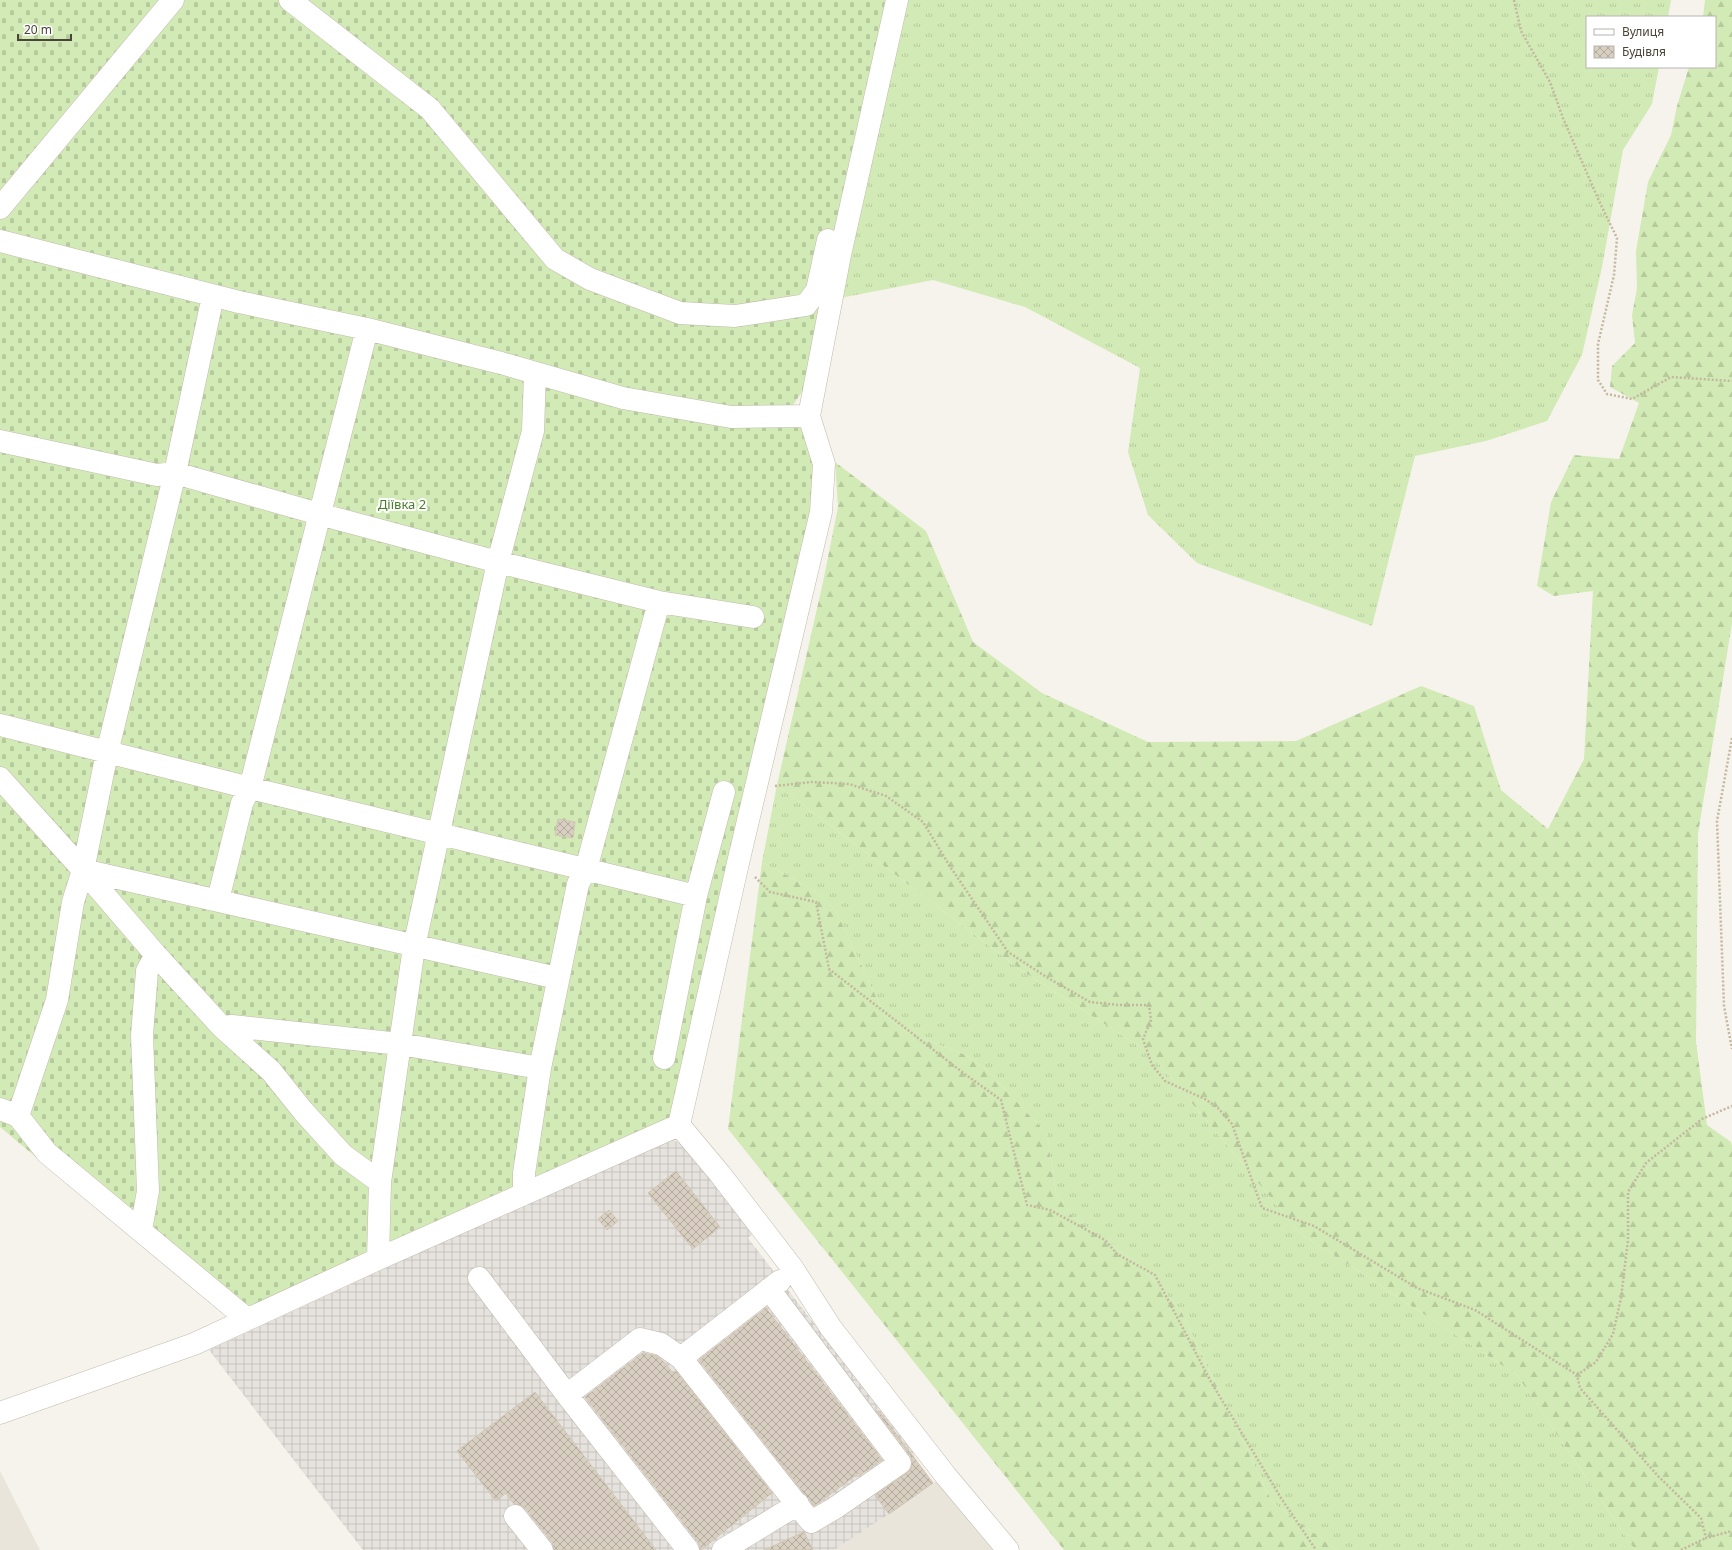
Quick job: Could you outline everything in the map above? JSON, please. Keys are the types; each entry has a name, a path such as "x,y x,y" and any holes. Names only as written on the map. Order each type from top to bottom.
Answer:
{"street":[{"path":"0,208 172,0"},
{"path":"290,0 430,109 554,259 590,279 680,313 735,316 806,305 817,290 852,142"},
{"path":"678,1124 821,512 824,464 809,416 840,255 897,0"},
{"path":"0,241 213,296 367,329 535,373 623,398 731,417 809,416"},
{"path":"213,296 175,473 107,753 83,870 73,902 57,1000 9,1113 47,1153 247,1319"},
{"path":"218,900 242,802 250,788 367,329"},
{"path":"378,1259 380,1182 414,947 498,562 533,431 535,373"},
{"path":"0,441 157,475 175,473 319,514 498,562 659,602 753,617"},
{"path":"524,1193 524,1173 540,1068 557,978 578,884 586,869 659,602"},
{"path":"0,725 107,753 696,896"},
{"path":"0,778 83,870 156,955 222,1027 271,1071 303,1111 343,1155 380,1182"},
{"path":"664,1058 696,896 724,792"},
{"path":"83,870 218,900 414,947 557,978"},
{"path":"141,1230 148,1191 142,1035 147,971 156,955"},
{"path":"222,1027 232,1026 400,1044 540,1068"},
{"path":"0,1413 194,1344 378,1259 678,1124"},
{"path":"678,1124 720,1174 793,1269 830,1328 946,1476 1008,1550"},
{"path":"681,1358 793,1269"},
{"path":"479,1278 567,1395 688,1550"},
{"path":"567,1395 640,1339 662,1344 681,1358 812,1522 900,1463 769,1289"},
{"path":"722,1550 798,1504"},
{"path":"515,1516 542,1550"}],"path":[{"path":"1514,0 1521,31 1550,82 1563,118 1599,201 1617,238 1614,275 1598,344 1598,380 1607,394 1632,398 1671,377 1732,381"},
{"path":"1732,738 1718,821 1724,1006 1732,1049"},
{"path":"757,788 812,782 849,784 886,796 922,822 1008,952 1048,978 1090,1002 1118,1005 1149,1005 1151,1020 1143,1039 1152,1064 1165,1081 1205,1098 1218,1108 1232,1124 1262,1208 1314,1226 1417,1288 1475,1310 1577,1375 1580,1388 1658,1476 1701,1518 1706,1538"},
{"path":"738,863 760,881 770,892 816,902 829,969 962,1072 1001,1100 1026,1205 1050,1210 1105,1240 1117,1254 1154,1275 1211,1382 1281,1498 1316,1550"},
{"path":"1577,1375 1596,1362 1613,1334 1621,1298 1628,1240 1628,1192 1646,1163 1702,1119 1732,1106"},
{"path":"1681,1550 1706,1538 1732,1532"}],"shaded area":[{"path":"667,1138 683,1144 755,1232 748,1238 913,1452 915,1458 933,1483 834,1550 363,1550 209,1350"},
{"path":"0,1471 40,1550 0,1550"},
{"path":"944,1477 1003,1550 834,1550 933,1483"}],"green space":[{"name":"Діївка 2","path":"0,0 893,0 806,386 793,405 815,451 814,510 678,1110 650,1133 227,1317 0,1127"},
{"path":"902,0 1671,0 1668,16 1586,16 1586,68 1659,68 1652,104 1623,150 1602,267 1582,355 1547,421 1486,441 1415,456 1372,626 1197,563 1148,515 1128,452 1140,368 1025,307 933,280 835,299"},
{"path":"1705,0 1732,0 1732,623 1698,834 1696,1042 1707,1125 1731,1142 1732,1146 1732,1550 1635,1550 1517,1375 1300,1233 1151,1054 1021,970 777,785 823,582 838,507 835,462 926,531 973,642 1042,693 1148,742 1296,741 1421,686 1474,706 1501,790 1548,829 1584,759 1593,591 1554,596 1537,586 1551,502 1574,455 1619,459 1639,403 1610,387 1612,366 1635,343 1632,315 1637,288 1636,251 1648,182 1671,135 1677,106 1689,68 1716,68 1716,16 1703,16"},
{"path":"777,785 1021,970 1151,1054 1300,1233 1517,1375 1635,1550 1337,1550 1272,1502 1181,1311 1143,1268 1073,1217 1056,1193 1047,1134 987,1070 963,1054 908,1033 885,1016 836,911 815,891 762,862"},
{"path":"762,862 815,891 836,911 885,1016 908,1033 963,1054 987,1070 1047,1134 1056,1193 1073,1217 1143,1268 1181,1311 1272,1502 1337,1550 1064,1550 728,1129"}],"building":[{"path":"558,819 575,822 573,838 555,835"},
{"path":"676,1171 720,1227 693,1249 648,1193"},
{"path":"609,1210 618,1221 607,1230 598,1219"},
{"path":"766,1308 882,1460 860,1475 859,1473 814,1506 699,1360"},
{"path":"643,1353 656,1356 663,1361 673,1373 676,1371 772,1493 701,1550 698,1542 585,1397"},
{"path":"535,1392 656,1550 554,1550 552,1542 525,1508 514,1504 506,1493 496,1501 457,1451"},
{"path":"879,1411 933,1483 889,1514 875,1495 907,1473 911,1469 912,1462 910,1455 877,1412"},
{"path":"804,1532 813,1550 764,1550"}]}
